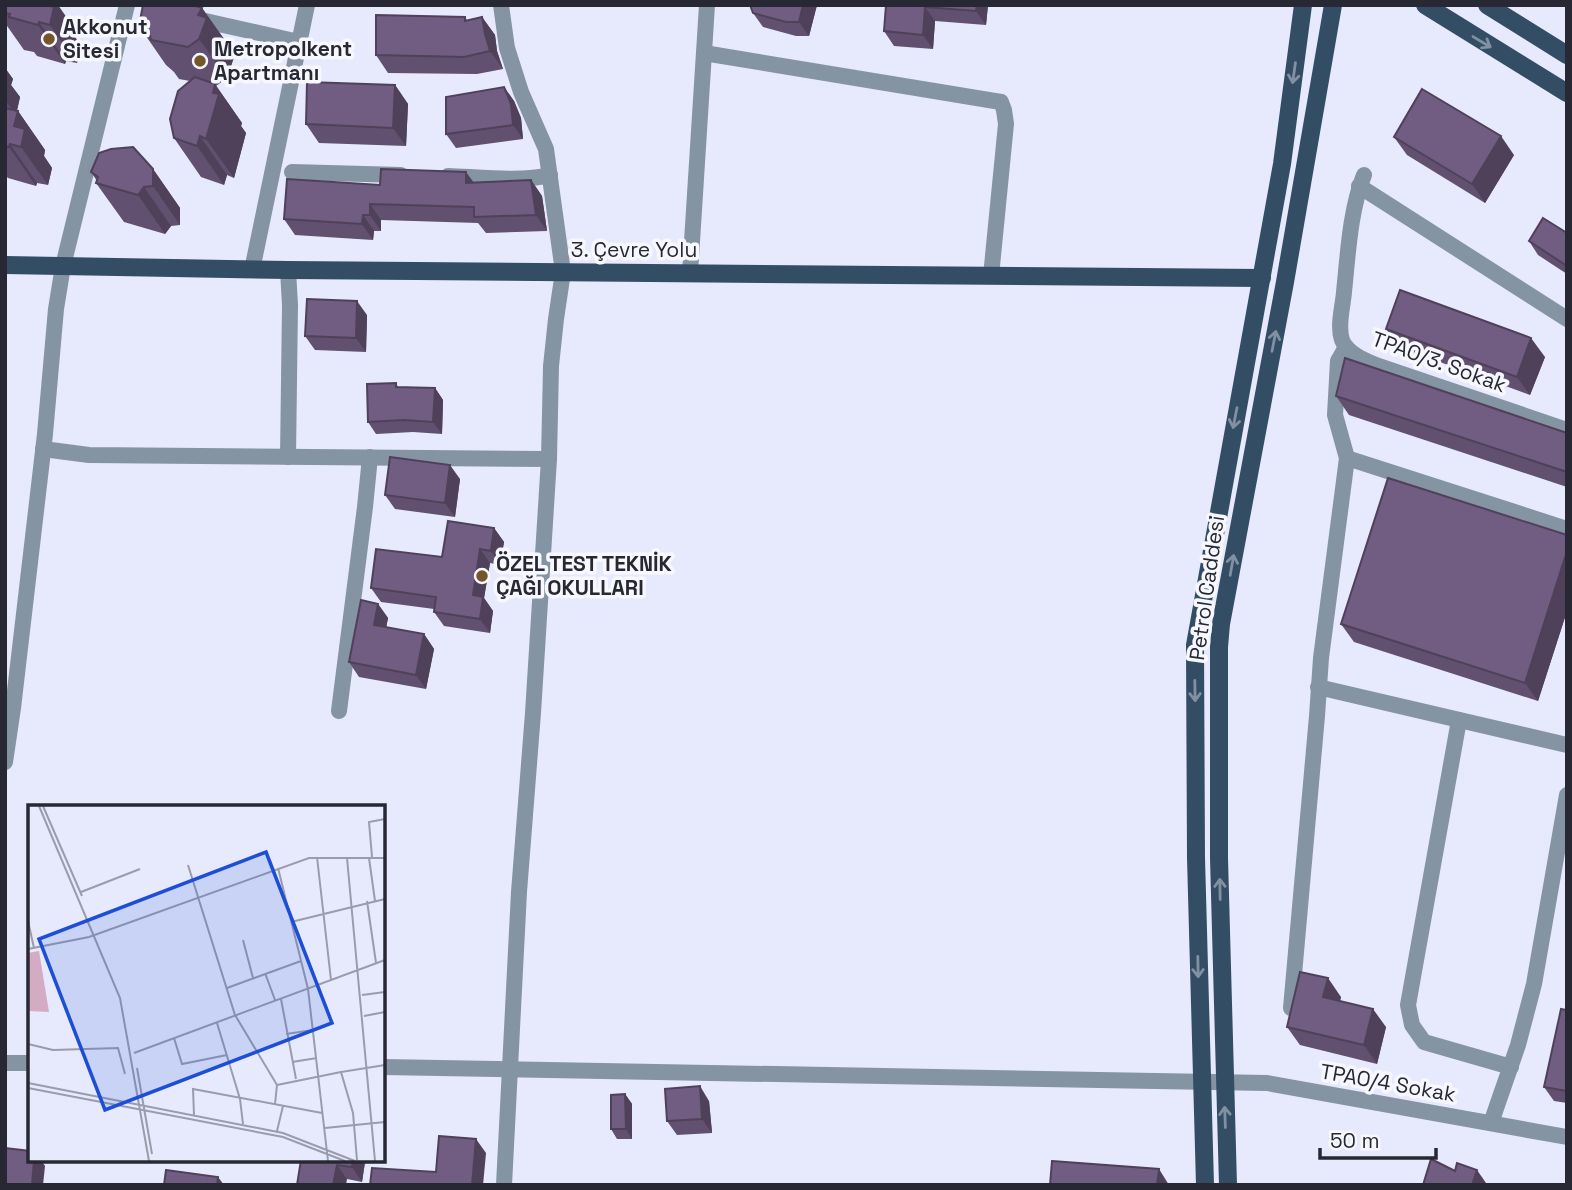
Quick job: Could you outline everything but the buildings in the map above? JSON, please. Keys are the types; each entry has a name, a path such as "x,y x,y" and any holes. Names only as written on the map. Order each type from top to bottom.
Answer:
{"main road":[{"name":"Petrol Caddesi","path":"1205,1185 1196,858 1195,645 1282,164 1303,5"},
{"name":"Petrol Caddesi","path":"1228,1185 1219,844 1219,647 1333,5"},
{"path":"1425,5 1567,93"},
{"path":"1487,5 1567,55"},
{"name":"3. Çevre Yolu","path":"5,265 252,270 1262,278"}],"street":[{"path":"5,762 9,707 43,449 56,309 63,266 127,5"},
{"path":"252,270 307,5"},
{"path":"501,5 506,48 521,92 547,149 563,272 551,366 549,459 519,892 504,1185"},
{"path":"690,273 706,5"},
{"path":"172,14 299,42"},
{"path":"704,53 1001,102 1006,124 991,276"},
{"path":"292,172 533,178 550,175"},
{"name":"TPAO/3. Sokak","path":"1567,319 1362,180 1350,236 1341,320 1341,338 1346,347 1358,357 1376,365 1567,430"},
{"path":"288,270 288,457"},
{"path":"1291,1008 1324,626 1347,458 1335,415 1338,361 1346,347"},
{"path":"43,449 89,455 549,459"},
{"path":"339,711 370,457"},
{"path":"1347,458 1567,528"},
{"path":"1318,687 1567,746"},
{"path":"1459,720 1408,1005 1409,1015 1412,1025 1424,1042 1511,1066"},
{"path":"1491,1124 1534,984 1567,795"},
{"path":"5,1063 28,1063"},
{"name":"TPAO/4 Sokak","path":"385,1067 1266,1083 1567,1137"}],"place":[{"name":"Akkonut Sitesi","path":"49,39"},
{"name":"Metropolkent Apartmanı","path":"200,61"},
{"name":"ÖZEL TEST TEKNİK ÇAĞI OKULLARI","path":"482,576"}]}
